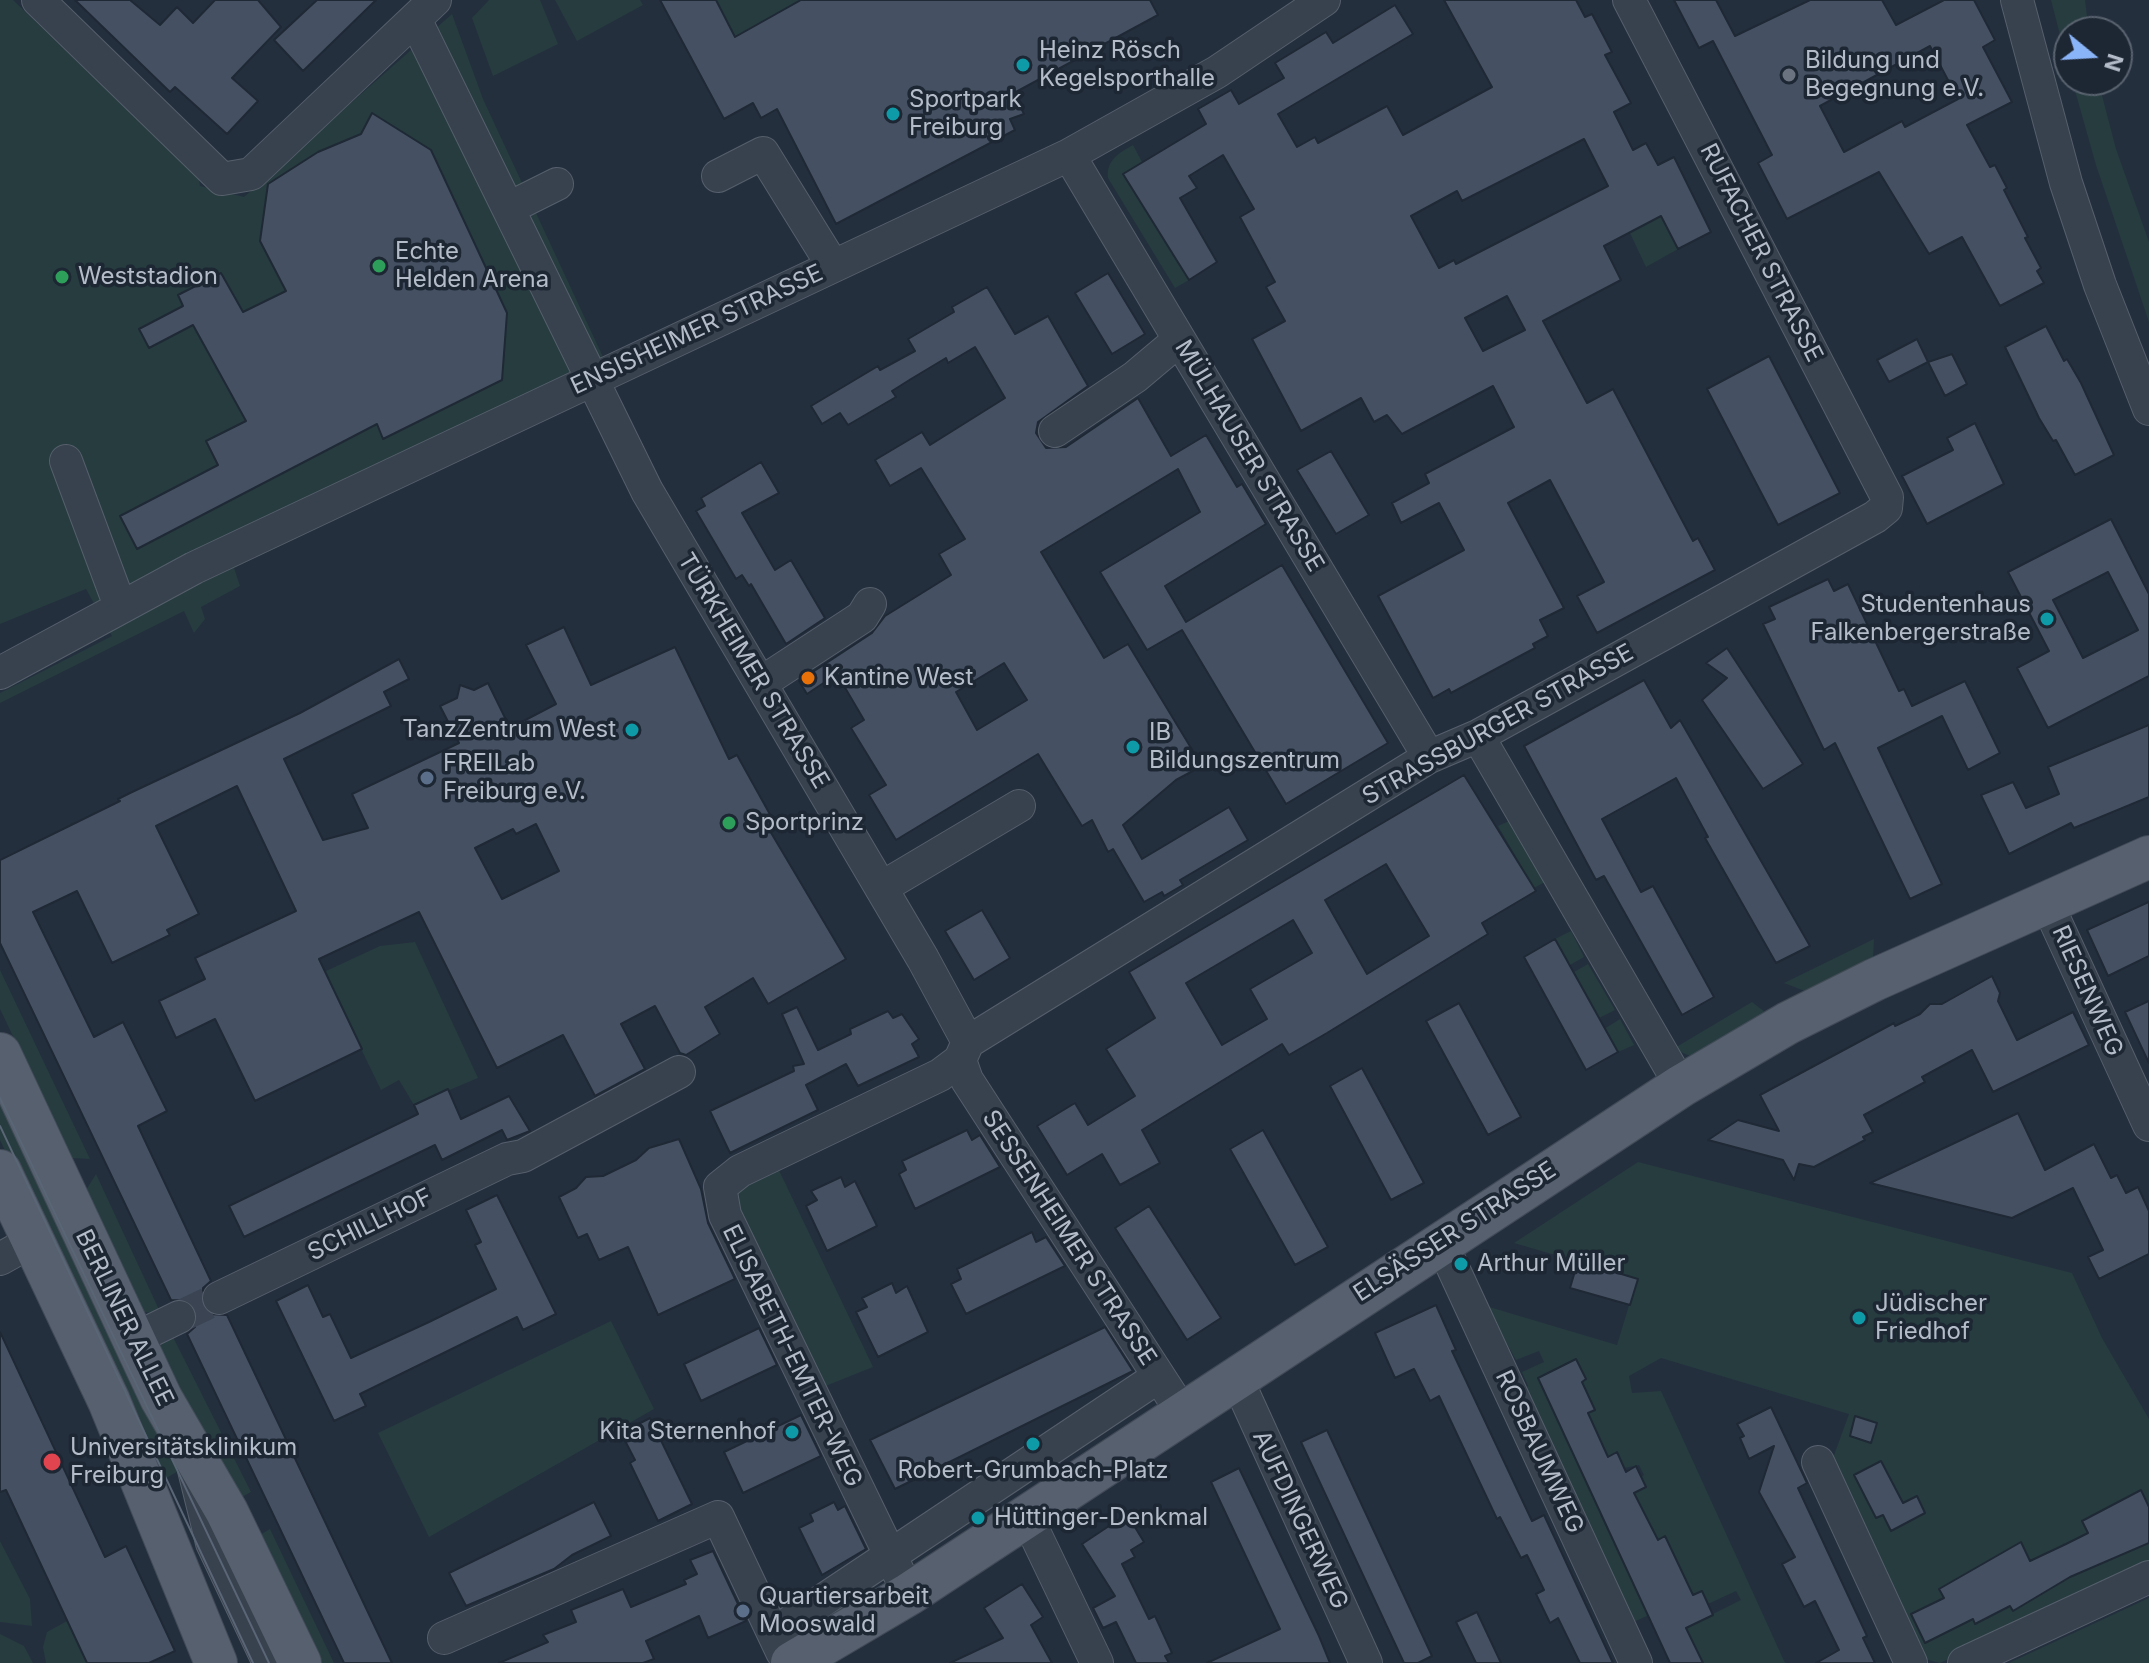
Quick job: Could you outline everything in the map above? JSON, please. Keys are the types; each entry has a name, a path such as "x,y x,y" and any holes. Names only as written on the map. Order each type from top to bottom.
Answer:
{"main road":[{"name":"ELSÄSSER STRASSE","path":"810,1643 909,1594 1681,1086 1802,1016 2046,901 2149,857"},
{"name":"BERLINER ALLEE","path":"0,1054 161,1398 227,1512 300,1663"},
{"name":"BERLINER ALLEE","path":"0,1171 17,1250 109,1401 216,1663"}],"street":[{"path":"38,0 222,179 251,174 425,10"},
{"name":"ENSISHEIMER STRASSE","path":"0,673 120,606 592,379 1069,155 1217,72 1324,0"},
{"name":"RUFACHER STRASSE","path":"1629,0 1887,497 1886,508"},
{"path":"2017,0 2066,183 2100,285 2149,409"},
{"name":"TÜRKHEIMER STRASSE","path":"425,10 509,208 647,491 881,888 964,1051"},
{"path":"718,176 763,153 833,266"},
{"name":"MÜLHAUSER STRASSE","path":"1069,155 1429,757"},
{"path":"509,208 557,184"},
{"path":"1055,431 1135,377 1179,340"},
{"path":"66,461 120,606"},
{"name":"STRASSBURGER STRASSE","path":"964,1051 1429,757 1478,736 1886,508"},
{"path":"761,683 862,617 870,604"},
{"name":"ENSISHEIMER STRASSE","path":"6,649 57,639"},
{"path":"1478,736 1681,1086"},
{"path":"881,888 1019,806"},
{"name":"RIESENWEG","path":"2046,901 2149,1125"},
{"name":"SESSENHEIMER STRASSE","path":"964,1051 975,1093 1183,1413"},
{"name":"ELISABETH-EMTER-WEG","path":"909,1594 725,1215 720,1187 740,1171 940,1075 964,1051"},
{"name":"SCHILLHOF","path":"219,1298 507,1159 523,1156 679,1072"},
{"name":"ROSBAUMWEG","path":"1441,1242 1636,1663"},
{"path":"134,1339 179,1317"},
{"path":"444,1638 718,1517 810,1643 888,1555 1158,1377"},
{"name":"AUFDINGERWEG","path":"1236,1377 1366,1663"},
{"path":"191,1451 197,1494 212,1543 269,1663"},
{"path":"1818,1462 1911,1663"},
{"path":"140,1482 169,1508 198,1549 253,1663"},
{"path":"1027,1517 1097,1663"},
{"path":"1964,1663 2149,1577"}],"green space":[{"path":"0,0 13,0 199,179 200,186 244,197 452,14 483,99 616,385 234,568 240,586 201,607 205,619 194,633 184,611 0,703 0,693 112,636 86,589 0,624"},
{"path":"489,0 540,0 558,44 493,76 472,18"},
{"path":"555,0 640,0 643,5 577,41"},
{"path":"716,0 801,0 735,37"},
{"path":"2051,0 2085,0 2087,16 2055,16"},
{"path":"2077,96 2102,96 2116,149 2149,242 2149,322 2096,165"},
{"path":"1133,145 1142,162 1123,174 1189,280 1175,288 1108,178 1111,162"},
{"path":"1605,180 1660,214 1678,249 1646,267"},
{"path":"1509,821 1545,882 1534,888 1498,826"},
{"path":"1571,931 1584,957 1570,965 1555,939"},
{"path":"1874,939 1873,960 1810,993 1784,983"},
{"path":"415,942 478,1078 414,1105 399,1080 381,1090 324,972 380,946"},
{"path":"1588,964 1615,1010 1599,1018 1574,972"},
{"path":"0,970 90,1159 71,1158 0,1009"},
{"path":"1752,1002 1765,1012 1693,1057 1673,1049"},
{"path":"1620,1019 1634,1045 1618,1052 1604,1029"},
{"path":"0,1084 182,1469 161,1481 0,1140"},
{"path":"1638,1162 2072,1273 2102,1338 2149,1419 2149,1566 1940,1663 1925,1659 1833,1458 1849,1414 1661,1358 1629,1376 1632,1393 1661,1391 1785,1663 1703,1663 1685,1628 1741,1600 1736,1591 1708,1604 1702,1591 1693,1595 1681,1569 1664,1577 1646,1516 1637,1498 1626,1503 1623,1499 1600,1514 1649,1615 1629,1624 1521,1391 1528,1386 1522,1372 1544,1362 1539,1351 1516,1360 1486,1306 1617,1345 1637,1279 1514,1243","holes":["1576,1359 1586,1379 1574,1386 1590,1398 1595,1410 1588,1413 1608,1457 1617,1453 1624,1468 1639,1465 1644,1475 1641,1477 1646,1487 1624,1498 1563,1365"]},
{"path":"776,1164 873,1367 818,1389 733,1197 743,1179"},
{"path":"96,1174 161,1314 144,1312 86,1190"},
{"path":"611,1321 654,1409 429,1537 378,1433"},
{"path":"171,1333 251,1492 242,1497 196,1421 160,1348 162,1340"},
{"path":"270,1529 334,1663 322,1663 260,1535"},
{"path":"0,1541 30,1599 32,1626 0,1622"},
{"path":"2149,1598 2149,1663 2009,1663"},
{"path":"67,1621 87,1663 46,1663 43,1647 47,1632"},
{"path":"0,1634 24,1646 33,1663 0,1663"}],"building":[{"path":"75,0 130,0 160,25 177,7 193,23 215,0 258,0 281,27 232,78 258,101 227,134 175,87 170,92"},
{"path":"317,0 376,0 303,71 274,40"},
{"name":"Sportpark Freiburg","path":"660,0 716,0 735,37 801,0 1150,0 1158,15 1014,93 1024,114 1010,119 1015,130 836,224 777,109 761,118 753,103 724,119"},
{"path":"1444,0 1576,0 1585,17 1592,14 1612,52 1605,55 1631,103 1614,112 1633,150 1646,143 1658,165 1674,157 1711,232 1678,249 1661,216 1604,246 1621,280 1543,321 1587,403 1613,389 1693,541 1698,538 1715,570 1597,633 1577,596 1604,582 1550,480 1508,503 1564,608 1540,620 1548,636 1533,644 1535,648 1451,693 1449,689 1433,698 1378,596 1464,550 1439,503 1401,523 1392,503 1429,483 1425,474 1514,427 1493,386 1402,434 1387,415 1374,422 1361,398 1301,431 1252,339 1285,321 1266,287 1275,282 1240,217 1254,209 1223,155 1189,176 1197,188 1180,198 1217,262 1189,280 1123,174 1206,124 1198,109 1231,90 1239,104 1284,78 1275,63 1326,32 1333,43 1395,5 1413,34 1278,114 1297,147 1315,137 1318,143 1387,106 1403,135 1492,87","holes":["1584,139 1608,186 1456,264 1454,260 1439,268 1411,216 1457,191 1462,201","1507,296 1525,330 1483,351 1465,318"]},
{"path":"1674,0 1716,0 1735,36 1810,0 1882,0 1896,25 1944,0 1974,0 1995,40 1983,47 2012,102 1967,125 1990,167 1995,165 2007,188 2004,190 2028,237 2025,238 2041,268 2037,271 2044,283 2000,306 1962,237 1929,254 1879,172 1787,219 1758,163 1772,155 1713,41 1699,48","holes":["1930,46 1958,99 1905,127 1902,121 1844,152 1820,106"]},
{"name":"Echte Helden Arena","path":"372,113 431,150 507,313 502,380 383,439 377,424 137,549 120,516 218,465 206,441 246,421 193,325 149,348 139,329 183,306 178,295 221,273 243,312 286,291 260,241 268,184 318,152 361,134"},
{"path":"1108,273 1145,334 1112,354 1075,293"},
{"path":"987,287 1015,334 1048,316 1088,386 1038,422 1036,433 1046,448 1066,447 1138,398 1171,456 1206,435 1237,487 1242,484 1266,524 1165,586 1186,622 1282,565 1388,743 1286,804 1182,630 1147,650 1100,572 1200,512 1178,469 1041,552 1104,658 1128,644 1202,766 1176,780 1123,825 1142,859 1229,807 1248,840 1180,880 1183,885 1164,896 1162,892 1144,902 1113,849 1108,852 1092,820 1082,826 1038,754 896,840 869,795 886,785 851,728 864,720 837,674 807,694 799,681 872,633 885,616 951,575 939,554 965,539 921,468 890,486 875,460 922,432 930,445 1005,398 975,347 948,363 946,358 911,379 892,391 896,397 848,425 840,413 822,424 811,406 878,366 880,370 915,351 908,339 954,312 952,307","holes":["1004,663 1027,700 977,730 956,692"]},
{"path":"2046,326 2064,361 2067,359 2081,383 2114,455 2075,475 2056,440 2053,441 2039,418 2005,347"},
{"path":"1917,339 1928,362 1889,382 1877,360"},
{"path":"1952,354 1967,384 1945,396 1928,362"},
{"path":"1769,356 1840,493 1778,525 1707,389"},
{"path":"1975,423 2004,484 1927,524 1902,476 1953,450 1947,438"},
{"path":"1331,451 1369,515 1336,534 1297,470"},
{"path":"761,462 779,493 742,513 775,570 791,560 825,618 786,644 751,584 749,586 742,575 736,579 696,511 705,506 701,498"},
{"name":"Studentenhaus Falkenbergerstraße","path":"2111,519 2149,594 2149,676 2048,728 2017,668 2049,651 2008,572","holes":["2108,572 2138,630 2083,658 2053,600"]},
{"path":"1828,579 1834,591 1848,584 1899,691 1904,689 1912,706 1965,681 2000,753 1968,770 1942,716 1878,748 1942,884 1910,899 1835,743 1824,750 1763,624 1775,619 1769,607"},
{"path":"564,627 591,685 675,647 729,759 737,755 777,827 770,831 846,959 768,1004 753,978 705,1007 720,1034 686,1055 680,1053 655,1006 621,1024 645,1069 595,1096 563,1035 497,1068 419,912 319,959 362,1049 255,1101 215,1019 176,1038 159,1001 205,979 195,958 296,911 237,786 156,826 199,914 167,930 170,935 112,963 77,891 33,912 94,1037 123,1022 167,1111 138,1126 211,1281 203,1288 202,1306 209,1314 227,1315 392,1663 344,1663 187,1334 195,1327 196,1309 189,1301 171,1300 0,943 0,860 120,801 118,799 130,793 300,713 399,659 409,679 384,692 391,706 284,759 323,840 368,828 352,794 459,743 440,706 457,698 460,685 474,690 488,683 510,728 556,704 526,645","holes":["536,824 559,871 502,899 475,848 513,829 516,834"]},
{"path":"1727,648 1803,764 1763,789 1702,700 1727,678 1706,663"},
{"path":"1644,680 1671,728 1680,720 1810,946 1776,963 1705,838 1708,837 1676,778 1602,819 1641,892 1653,886 1714,997 1682,1015 1604,876 1596,880 1524,746"},
{"path":"2149,725 2149,797 2074,828 2071,823 2009,854 1981,795 2013,782 2026,808 2059,794 2048,767"},
{"path":"1464,775 1536,891 1482,923 1488,934 1327,1033 1289,1055 1282,1044 1142,1130 1160,1163 1120,1185 1102,1154 1067,1175 1037,1126 1075,1103 1088,1125 1135,1096 1106,1049 1155,1018 1129,972","holes":["1386,864 1429,936 1367,974 1325,900","1293,920 1312,953 1250,989 1267,1019 1222,1045 1186,983"]},
{"path":"2149,902 2149,956 2108,976 2087,930"},
{"path":"982,910 1010,958 974,980 945,931"},
{"path":"1555,939 1618,1052 1586,1070 1524,957"},
{"path":"1992,976 2000,993 1998,1001 2017,1040 2073,1012 2089,1045 1993,1092 1972,1050 1922,1077 1925,1082 1864,1115 1873,1132 1863,1137 1865,1140 1814,1167 1799,1164 1794,1180 1783,1160 1708,1140 1738,1120 1779,1131 1760,1095 1894,1023 1895,1026 1920,1014 1930,1004 1942,1004"},
{"path":"2149,1001 2149,1063 2125,1012"},
{"path":"1459,1003 1521,1117 1488,1135 1426,1021"},
{"path":"797,1007 818,1050 851,1034 850,1029 888,1011 893,1018 902,1014 919,1039 912,1044 919,1057 858,1086 846,1064 806,1085 818,1110 730,1153 710,1111 794,1071 793,1066 804,1064 782,1014"},
{"path":"1362,1068 1424,1183 1391,1200 1330,1086"},
{"path":"448,1089 461,1119 509,1096 530,1131 507,1140 502,1130 442,1160 435,1145 244,1237 229,1206 418,1114 414,1105"},
{"path":"2018,1113 2045,1170 2094,1144 2111,1178 2117,1175 2126,1193 2138,1187 2149,1211 2149,1254 2099,1279 2088,1257 2103,1250 2073,1188 2012,1218 1870,1183"},
{"path":"967,1130 972,1140 980,1135 1000,1167 915,1209 899,1174 906,1170 902,1161"},
{"path":"1263,1130 1328,1247 1295,1265 1230,1149"},
{"path":"679,1139 701,1189 708,1223 735,1279 658,1315 628,1247 599,1260 587,1234 578,1238 559,1197 576,1188 586,1177 603,1176 636,1160 649,1148"},
{"path":"841,1177 845,1187 855,1181 877,1226 827,1251 806,1206 817,1200 811,1191"},
{"path":"497,1195 556,1314 523,1330 517,1317 360,1394 366,1406 334,1421 276,1301 308,1285 323,1317 330,1314 351,1358 429,1322 496,1289 475,1245 481,1242 466,1210"},
{"path":"1149,1206 1221,1318 1187,1340 1115,1228"},
{"path":"1032,1232 1036,1242 1046,1237 1065,1266 966,1314 951,1284 961,1279 957,1269"},
{"path":"1578,1261 1638,1279 1630,1305 1570,1288"},
{"path":"892,1283 896,1293 907,1286 928,1332 878,1357 856,1312 867,1307 862,1298"},
{"path":"1436,1305 1456,1350 1452,1351 1532,1521 1544,1515 1613,1663 1580,1663 1558,1618 1550,1623 1536,1594 1544,1590 1527,1555 1521,1558 1500,1517 1497,1519 1439,1396 1430,1401 1414,1369 1395,1378 1375,1333"},
{"path":"1105,1327 1133,1371 895,1489 870,1440"},
{"path":"759,1328 777,1365 701,1401 684,1364"},
{"path":"0,1332 105,1557 126,1546 175,1651 149,1663 87,1663 6,1490 0,1492"},
{"path":"1576,1359 1586,1379 1582,1382 1595,1410 1588,1413 1608,1457 1617,1452 1626,1472 1636,1466 1646,1487 1634,1493 1658,1540 1665,1536 1693,1595 1702,1591 1713,1615 1686,1628 1703,1663 1670,1663 1538,1378"},
{"path":"1771,1407 1807,1483 1798,1488 1867,1636 1863,1638 1875,1663 1816,1663 1839,1650 1815,1601 1804,1607 1782,1564 1795,1557 1759,1492 1774,1446 1749,1459 1740,1438 1744,1436 1737,1424"},
{"name":"Kita Sternenhof","path":"801,1415 821,1456 743,1493 724,1452"},
{"path":"1855,1416 1877,1423 1871,1443 1850,1436"},
{"path":"650,1418 692,1504 658,1521 630,1463 635,1460 621,1433"},
{"path":"1327,1430 1432,1656 1418,1663 1404,1663 1301,1442"},
{"path":"1881,1461 1903,1503 1917,1496 1925,1513 1891,1531 1883,1515 1876,1518 1854,1475"},
{"path":"1239,1468 1330,1663 1207,1663 1280,1629 1211,1482"},
{"path":"2141,1490 2149,1507 2149,1543 2070,1577 2013,1611 2010,1606 1975,1624 1973,1619 1925,1643 1911,1614 1944,1598 1939,1589 2021,1542 2030,1561 2066,1544 2088,1533 2082,1521"},
{"path":"594,1502 611,1536 572,1555 554,1569 466,1606 449,1573"},
{"path":"834,1502 838,1510 845,1506 866,1549 822,1575 799,1528 813,1521 810,1514"},
{"path":"1127,1514 1144,1542 1131,1550 1135,1557 1122,1564 1149,1619 1155,1616 1172,1653 1165,1656 1169,1663 1136,1663 1116,1622 1103,1628 1093,1608 1115,1596 1082,1544"},
{"path":"713,1551 746,1621 708,1638 699,1616 646,1641 654,1659 643,1663 499,1663 548,1642 543,1635 576,1622 571,1610 623,1589 631,1607 686,1584 684,1580 697,1574 690,1560"},
{"path":"1022,1584 1043,1617 1031,1625 1052,1663 950,1663 1003,1638 984,1608"},
{"path":"1477,1612 1501,1663 1476,1663 1456,1622"}],"tunnel":[{"path":"179,1317 219,1298"}],"tram line":[{"path":"0,1098 269,1663"},
{"path":"0,1126 253,1663"}],"place":[{"name":"Heinz Rösch Kegelsporthalle","path":"1023,65"},
{"name":"Bildung und Begegnung e.V.","path":"1789,75"},
{"name":"Sportpark Freiburg","path":"893,114"},
{"name":"Echte Helden Arena","path":"379,266"},
{"name":"Weststadion","path":"62,277"},
{"name":"Studentenhaus Falkenbergerstraße","path":"2047,619"},
{"name":"Kantine West","path":"808,678"},
{"name":"TanzZentrum West","path":"632,730"},
{"name":"IB Bildungszentrum","path":"1133,747"},
{"name":"FREILab Freiburg e.V.","path":"427,778"},
{"name":"Sportprinz","path":"729,823"},
{"name":"Arthur Müller","path":"1461,1264"},
{"name":"Jüdischer Friedhof","path":"1859,1318"},
{"name":"Kita Sternenhof","path":"792,1432"},
{"name":"Robert-Grumbach-Platz","path":"1033,1444"},
{"name":"Universitätsklinikum Freiburg","path":"52,1462"},
{"name":"Hüttinger-Denkmal","path":"978,1518"},
{"name":"Quartiersarbeit Mooswald","path":"743,1611"}]}
